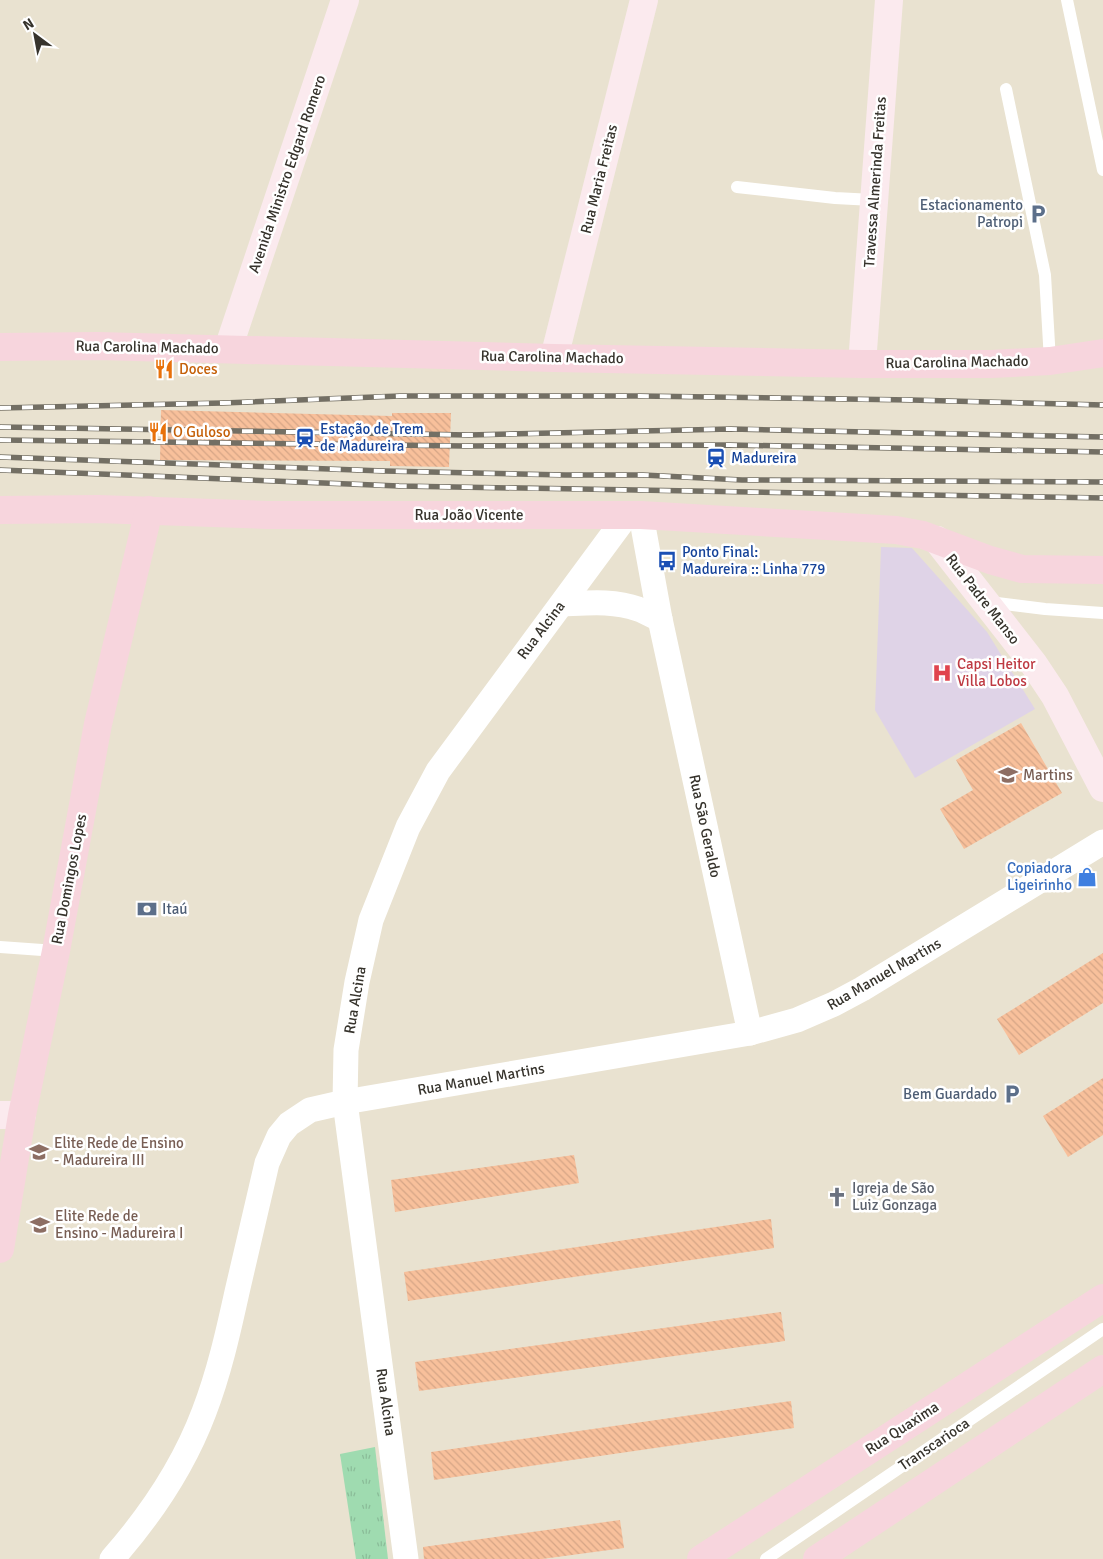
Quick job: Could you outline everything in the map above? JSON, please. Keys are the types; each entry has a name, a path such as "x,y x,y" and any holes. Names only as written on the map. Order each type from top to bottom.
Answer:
{"main road":[{"name":"Rua Carolina Machado","path":"0,346 98,346 862,364 991,364 1050,361 1103,353"},
{"name":"Rua João Vicente","path":"0,510 149,510 267,515 634,515 896,530 923,535 990,560 1022,569 1103,570"},
{"name":"Rua Domingos Lopes","path":"0,1249 11,1115 56,951 98,724 149,510"},
{"name":"Rua Quaxima","path":"701,1559 1103,1298"},
{"path":"817,1559 1103,1369"}],"street":[{"name":"Avenida Ministro Edgard Romero","path":"228,349 346,0"},
{"name":"Rua Maria Freitas","path":"554,358 644,0"},
{"name":"Travessa Almerinda Freitas","path":"862,364 889,0"},
{"name":"Rua Alcina","path":"406,1559 345,1102 346,1050 357,982 371,920 408,827 438,771 562,604 634,515"},
{"name":"Rua São Geraldo","path":"634,515 660,619 750,1033"},
{"name":"Rua Padre Manso","path":"937,540 1033,663 1056,696 1103,788"},
{"path":"562,604 619,604 639,609 660,619"},
{"name":"Rua Manuel Martins","path":"112,1559 126,1544 165,1489 188,1448 204,1413 221,1361 267,1163 279,1136 288,1124 310,1110 345,1102 750,1033 797,1020 862,989 1103,842"}],"lane":[{"path":"1067,0 1103,170"},
{"path":"1006,89 1045,274 1050,361"},
{"path":"736,187 835,198 873,200"},
{"path":"986,602 1103,613"},
{"path":"0,947 56,951"},
{"name":"Transcarioca","path":"766,1559 1103,1329"}],"shaded area":[{"path":"881,547 912,548 987,632 1035,709 915,778 875,710"}],"green space":[{"path":"375,1447 388,1559 356,1559 340,1454"}],"building":[{"name":"Estação de Trem de Madureira","path":"161,410 392,416 392,413 451,413 449,467 390,466 390,461 160,460"},
{"name":"Martins","path":"1021,723 1062,793 964,849 940,809 973,790 956,760"},
{"path":"1103,953 1103,1003 1019,1055 997,1019"},
{"path":"1103,1078 1103,1135 1068,1157 1043,1116"},
{"path":"574,1155 579,1183 395,1212 391,1180"},
{"path":"771,1219 774,1248 408,1301 404,1272"},
{"path":"781,1312 785,1341 419,1391 415,1362"},
{"path":"791,1401 794,1428 434,1480 431,1452"},
{"path":"620,1520 624,1548 542,1559 424,1559 423,1547"}],"railway":[{"path":"0,408 223,403 400,396 640,396 1103,405"},
{"path":"0,427 469,435 731,429 1103,437"},
{"path":"0,440 465,446 730,445 1103,452"},
{"path":"0,457 384,471 643,475 742,480 1103,482"},
{"path":"0,470 399,486 1103,498"}],"place":[{"name":"Estacionamento Patropi","path":"1038,214"},
{"name":"Doces","path":"164,369"},
{"name":"O Guloso","path":"158,432"},
{"name":"Estação de Trem de Madureira","path":"305,438"},
{"name":"Madureira","path":"716,458"},
{"name":"Ponto Final: Madureira :: Linha 779","path":"667,561"},
{"name":"Capsi Heitor Villa Lobos","path":"942,673"},
{"name":"Martins","path":"1008,775"},
{"name":"Copiadora Ligeirinho","path":"1087,877"},
{"name":"Itaú","path":"147,909"},
{"name":"Bem Guardado","path":"1012,1094"},
{"name":"Elite Rede de Ensino - Madureira III","path":"39,1152"},
{"name":"Igreja de São Luiz Gonzaga","path":"837,1197"},
{"name":"Elite Rede de Ensino - Madureira I","path":"40,1225"}]}
